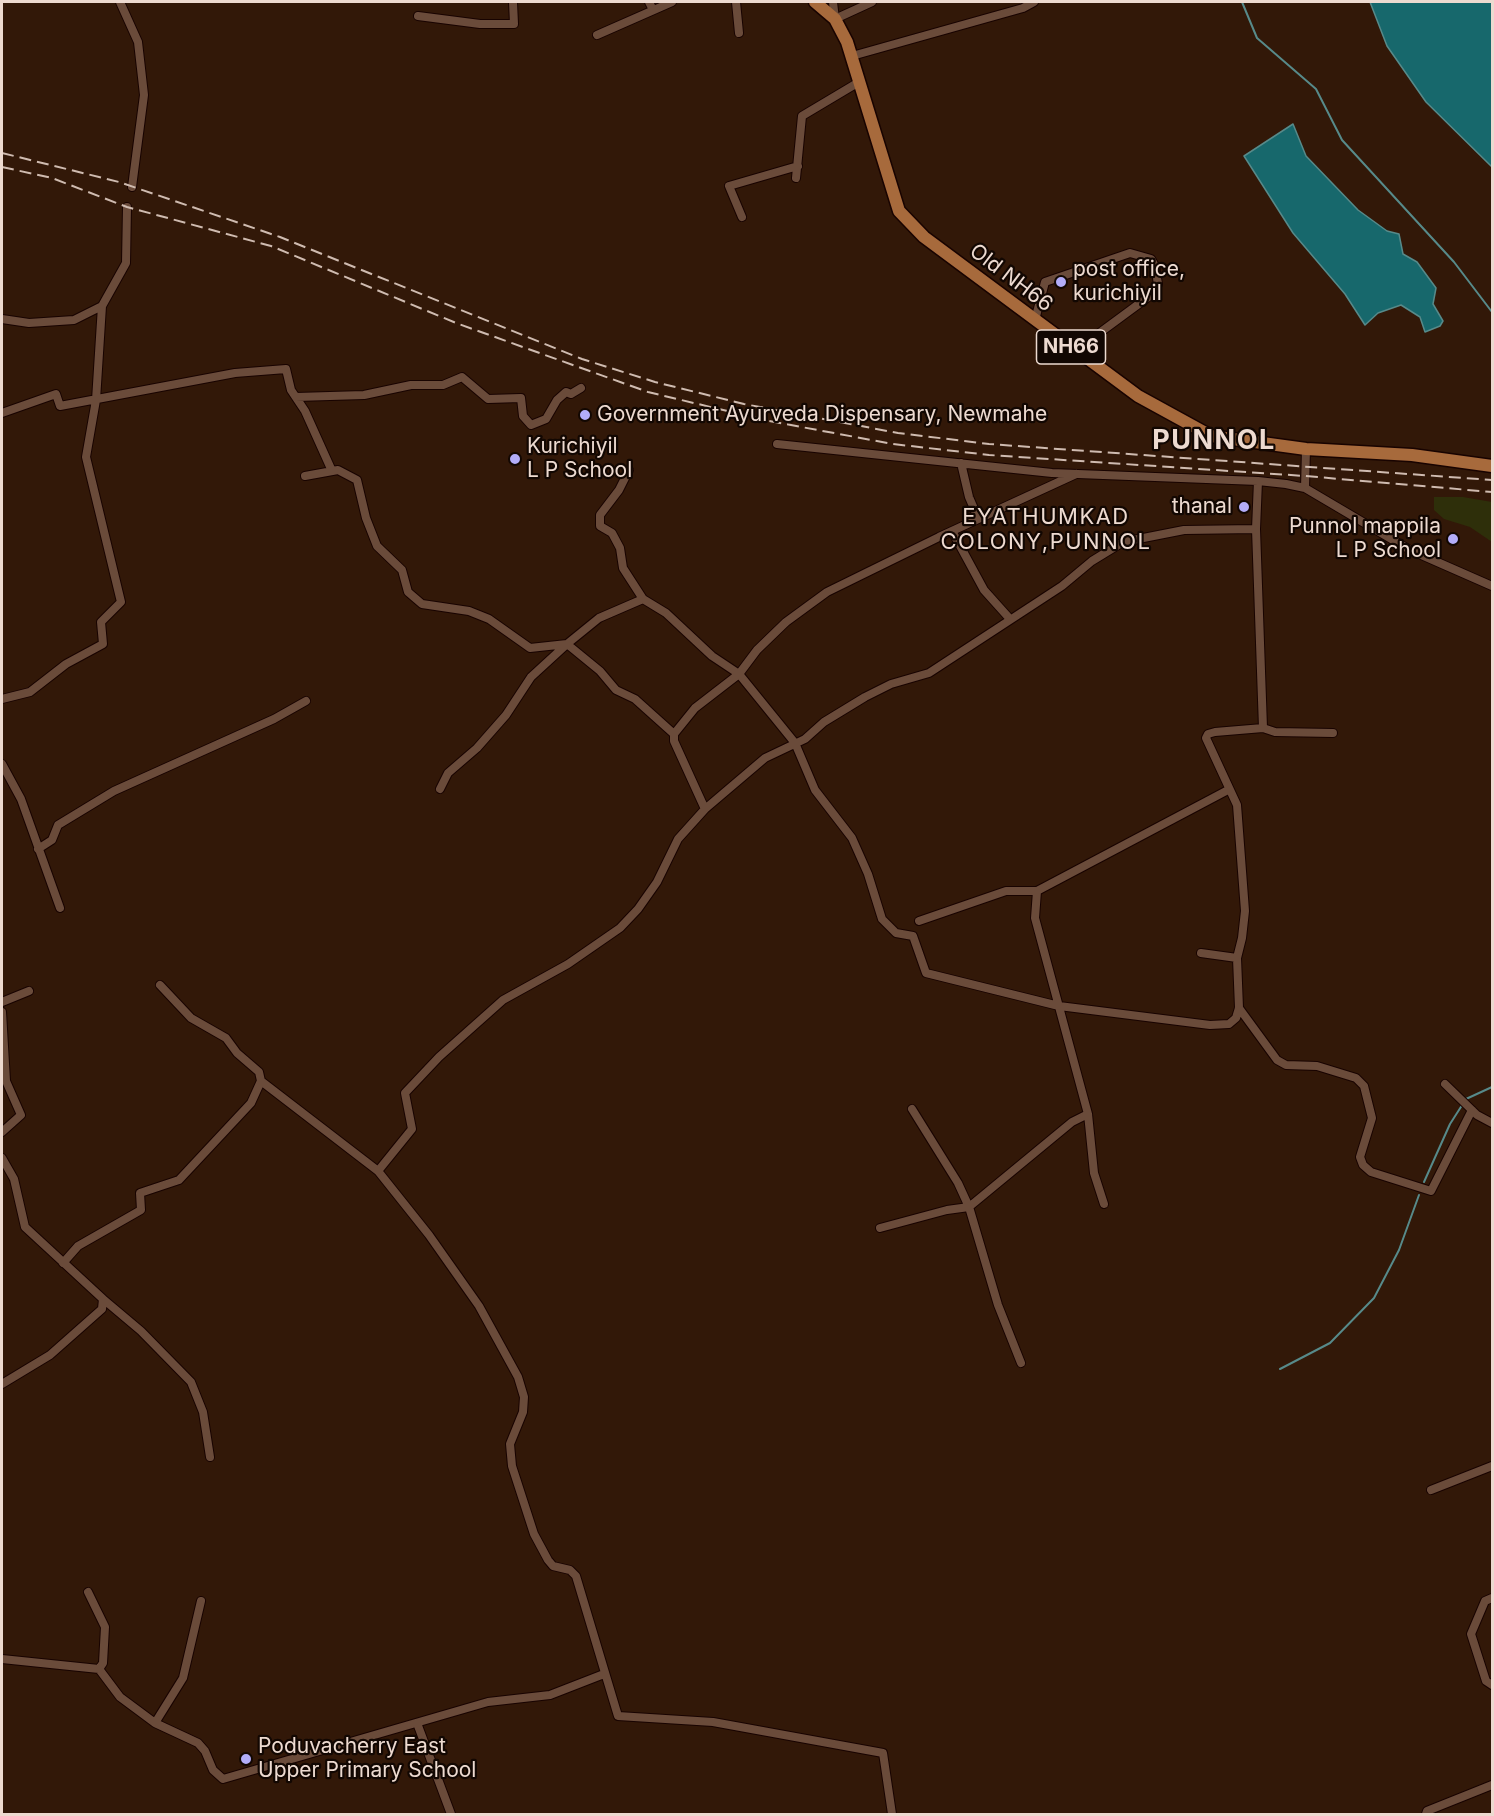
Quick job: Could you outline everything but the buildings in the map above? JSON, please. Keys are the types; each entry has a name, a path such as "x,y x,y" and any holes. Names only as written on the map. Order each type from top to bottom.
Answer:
{"main road":[{"name":"Old NH66","path":"815,2 836,19 852,56 899,211 924,237 1138,396 1211,436 1306,449 1412,455 1492,466"}],"street":[{"path":"120,2 138,42 144,95 132,187"},
{"path":"418,16 469,23 514,24 513,2"},
{"path":"649,2 653,10"},
{"path":"597,35 672,2"},
{"path":"736,2 739,33"},
{"path":"833,2 836,19 872,2"},
{"path":"852,56 1023,8 1034,2"},
{"path":"795,178 802,116 859,82"},
{"path":"742,217 729,186 798,166"},
{"path":"2,699 30,692 66,664 103,645 100,622 120,602 86,456 96,400 102,306 126,263 127,207"},
{"path":"1035,320 1045,282 1130,253 1151,259 1155,266 1158,284 1155,292 1094,337 1072,348"},
{"path":"2,319 29,323 74,320 102,306"},
{"path":"2,413 56,394 60,406 235,373 286,369 291,390 332,471"},
{"path":"296,397 364,395 411,385 443,385 462,377 488,399 521,398 522,416 531,424 546,419 557,400 566,392 571,394 581,388"},
{"path":"777,444 1076,474 1258,481 1305,488 1335,508 1394,538 1410,550 1492,586"},
{"path":"1305,488 1306,449"},
{"path":"961,463 969,497 978,518"},
{"path":"305,476 338,470 357,480 366,518 377,546 402,570 408,591 422,604 469,611 489,619 530,648 567,644 600,671 616,690 635,699 674,734"},
{"path":"629,470 620,490 600,515 600,526 612,533 620,548 623,568 643,599 666,612 712,656 739,674 795,744 815,790 852,838 868,874 882,919 896,933 913,936 926,973 1059,1006 1210,1025 1229,1024 1236,1018 1239,1008 1237,958 1242,938 1244,879 1237,805 1228,790 1206,738 1208,734 1263,728 1275,732 1333,733"},
{"path":"705,809 674,741 674,734 695,708 739,674 757,650 786,622 827,592 978,518 1076,474"},
{"path":"1258,481 1256,529 1263,728"},
{"path":"378,1171 412,1129 405,1099 408,1087 503,1000 568,964 620,928 638,909 657,882 678,839 705,809 765,758 795,744 865,697 891,684 929,673 1062,586 1092,561 1123,542 1184,530 1256,529"},
{"path":"952,531 984,590 1010,619"},
{"path":"440,789 448,773 477,748 506,716 531,677 599,618 643,599"},
{"path":"38,849 51,840 58,825 114,791 274,719 306,701"},
{"path":"2,764 21,799 60,908"},
{"path":"920,921 1006,891 1037,891 1228,790"},
{"path":"1037,891 1035,918 1088,1114 1094,1173 1104,1204"},
{"path":"1201,953 1237,958"},
{"path":"63,1263 78,1246 141,1210 140,1193 179,1180 251,1103 261,1081 259,1072 237,1053 226,1038 191,1018 160,986"},
{"path":"2,1002 28,991"},
{"path":"1239,1008 1276,1060 1286,1065 1317,1066 1356,1078 1364,1086 1372,1118 1360,1158 1363,1166 1371,1172 1431,1191 1470,1108"},
{"path":"2,1012 6,1081 21,1115 2,1132"},
{"path":"261,1081 378,1171 429,1235 479,1306 518,1377 524,1397 523,1412 510,1444 512,1466 534,1534 553,1566 570,1570 576,1576 618,1716 713,1722 883,1753 892,1815"},
{"path":"1445,1084 1470,1108 1492,1123"},
{"path":"912,1110 958,1183 969,1207 998,1305 1021,1363"},
{"path":"880,1228 947,1209 969,1207 1072,1122 1088,1114"},
{"path":"2,1158 14,1179 25,1227 141,1331 191,1383 203,1412 210,1457"},
{"path":"2,1384 50,1355 102,1309 103,1299"},
{"path":"1431,1490 1492,1466"},
{"path":"88,1592 105,1627 103,1663 99,1669"},
{"path":"1492,1598 1485,1601 1471,1634 1486,1681 1492,1685"},
{"path":"155,1723 183,1678 201,1601"},
{"path":"2,1659 99,1669 120,1698 155,1723 198,1743 205,1751 213,1770 223,1779 488,1702 550,1695 604,1674"},
{"path":"417,1724 451,1815"},
{"path":"1426,1815 1427,1811 1492,1785"}],"shaded area":[{"path":"1434,497 1463,497 1492,502 1492,542 1470,527 1444,519 1434,510"}],"water":[{"path":"1370,2 1492,2 1492,167 1426,102 1387,46"},
{"path":"1293,124 1306,156 1358,210 1387,231 1399,234 1403,254 1417,262 1436,288 1433,304 1443,321 1440,326 1425,332 1420,317 1401,305 1378,313 1365,325 1345,294 1293,233 1244,156"}],"waterway":[{"path":"1242,2 1257,38 1316,89 1342,140 1454,262 1492,312"},
{"path":"1424,1182 1450,1124 1466,1099 1492,1087"},
{"path":"1280,1369 1330,1343 1374,1298 1399,1250 1419,1195"}],"railway":[{"path":"2,153 119,182 280,237 582,359 655,382 744,404 898,433 989,444 1492,480"},
{"path":"2,167 52,178 127,207 271,246 456,323 648,392 769,421 893,444 989,455 1305,476 1492,492"}],"place":[{"name":"post office, kurichiyil","path":"1061,282"},
{"name":"Government Ayurveda Dispensary, Newmahe","path":"585,415"},
{"name":"Kurichiyil L P School","path":"515,459"},
{"name":"thanal","path":"1244,507"},
{"name":"Punnol mappila L P School","path":"1453,539"},
{"name":"Poduvacherry East Upper Primary School","path":"246,1759"}],"district":[{"name":"PUNNOL","path":"1214,441"},
{"name":"EYATHUMKAD COLONY,PUNNOL","path":"1046,530"}]}
